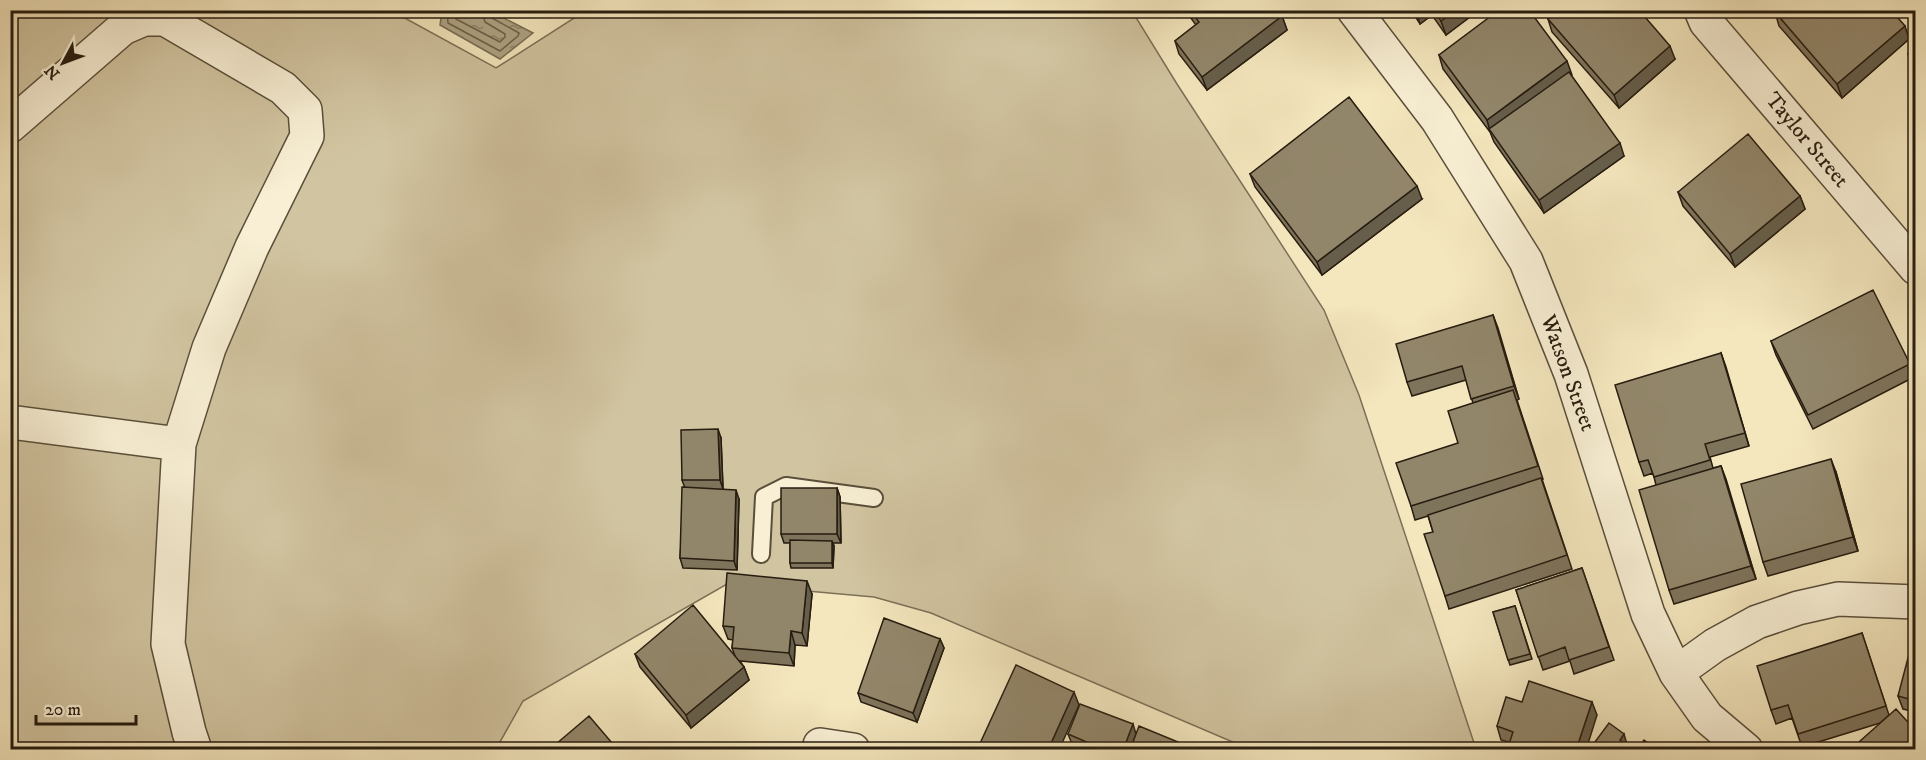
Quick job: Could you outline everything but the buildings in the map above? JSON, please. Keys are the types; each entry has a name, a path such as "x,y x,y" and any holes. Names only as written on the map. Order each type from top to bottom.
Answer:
{"street":[{"name":"Watson Street","path":"1354,10 1437,120 1526,261 1571,374 1648,614 1676,673 1707,717 1746,750"},
{"name":"Taylor Street","path":"1701,10 1714,30 1916,268"},
{"path":"10,126 123,28 144,19 165,19 283,88 304,110 307,136 252,247 209,348 179,444 168,644 195,750"},
{"path":"10,422 179,444"},
{"path":"1676,673 1715,645 1757,622 1798,608 1838,599 1916,602"},
{"path":"820,745 853,750"}],"lane":[{"path":"761,554 764,497 786,486 874,498"}],"shaded area":[{"path":"10,11 392,11 496,68 585,11 1132,11 1324,310 1359,395 1476,749 1249,749 931,613 874,597 727,584 523,701 496,749 11,749"}],"water":[{"path":"442,10 490,11 533,33 500,59 440,25"}]}
